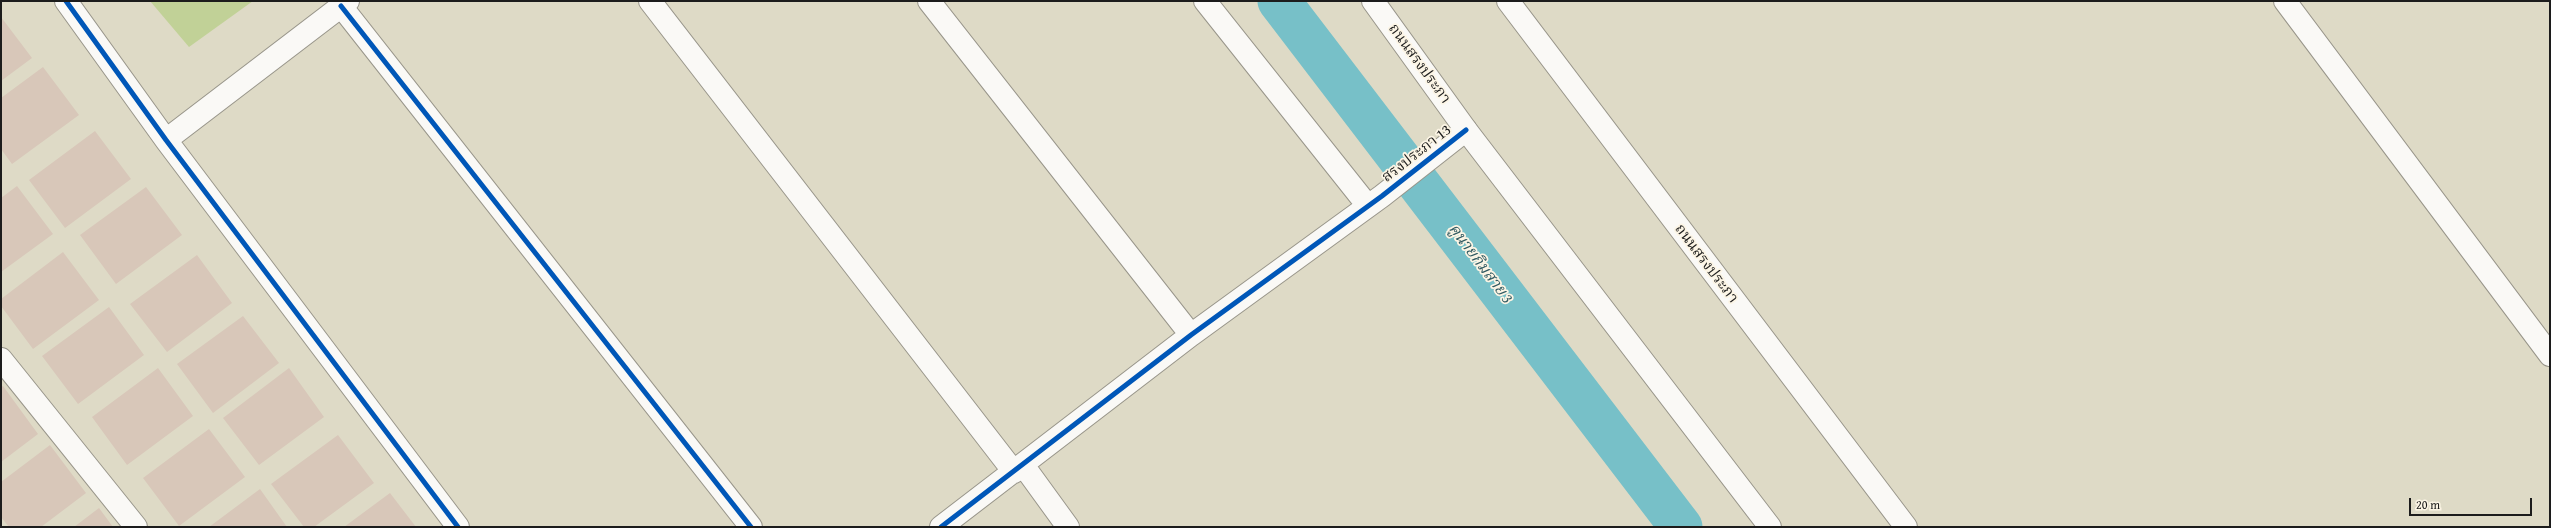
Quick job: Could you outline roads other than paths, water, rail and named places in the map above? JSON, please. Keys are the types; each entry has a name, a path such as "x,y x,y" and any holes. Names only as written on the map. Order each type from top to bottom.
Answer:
{"street":[{"path":"66,1 166,140 458,527"},
{"path":"650,1 1019,468 1068,527"},
{"path":"928,1 1191,335"},
{"path":"1205,1 1375,201"},
{"name":"ถนนสรงประภา","path":"1373,1 1466,130 1770,527"},
{"name":"ถนนสรงประภา","path":"1508,1 1906,527"},
{"path":"2285,1 2550,355"},
{"path":"166,140 345,4 751,527"},
{"name":"สรงประภา 13","path":"941,527 1191,335 1375,201 1466,130"},
{"path":"1,359 136,527"}],"waterway":[{"name":"คูนายกิมสาย 3","path":"1279,1 1681,527"}]}
